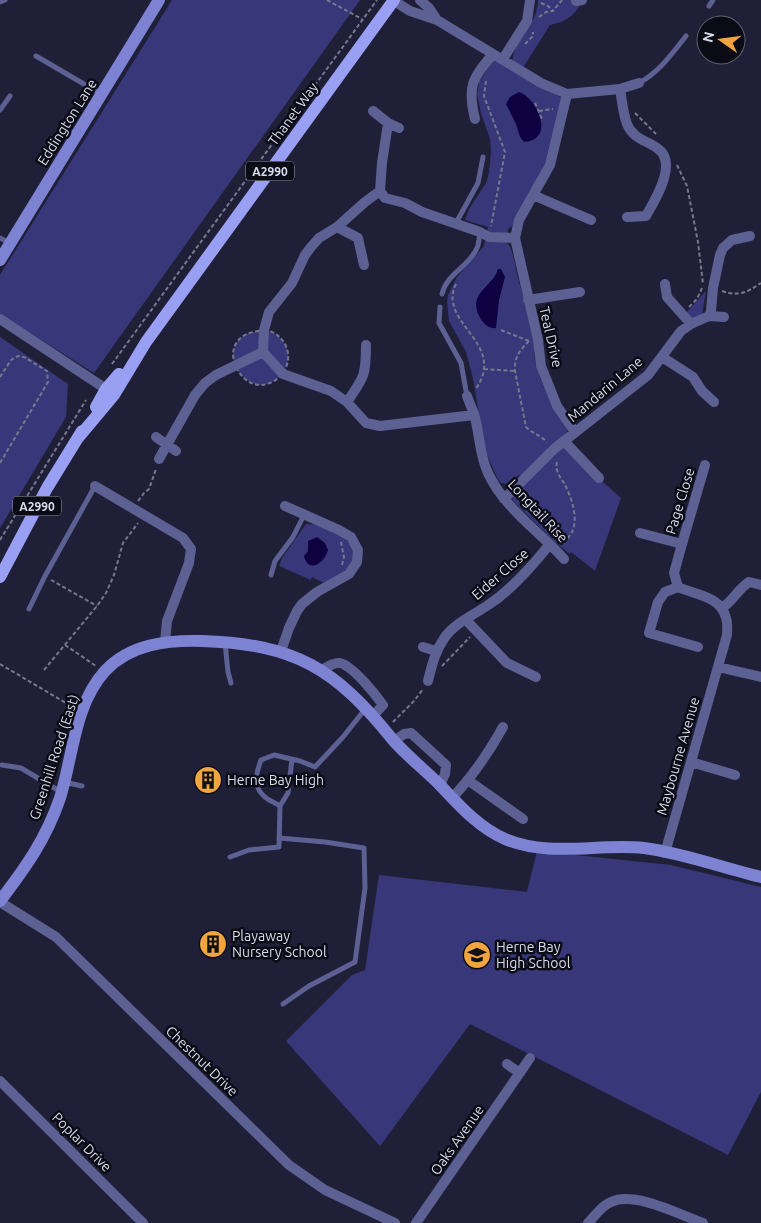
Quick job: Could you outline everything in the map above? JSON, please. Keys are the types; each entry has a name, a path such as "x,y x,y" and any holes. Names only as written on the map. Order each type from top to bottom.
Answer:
{"main road":[{"name":"Thanet Way","path":"0,577 47,488 106,389 146,342 394,0"},
{"name":"Thanet Way","path":"78,438 114,395 146,342"}],"street":[{"name":"Eddington Lane","path":"0,260 5,241 102,94 159,0"},
{"path":"394,0 410,11 437,20 541,83 567,94 620,89 639,83"},
{"path":"420,0 429,8 437,20"},
{"path":"503,59 527,21 535,1"},
{"path":"475,119 470,90 475,79 493,54"},
{"path":"620,89 627,124 635,136 658,148 664,158 666,170 664,180 646,216 627,217"},
{"name":"Teal Drive","path":"567,94 550,165 519,220 515,238 538,340 541,366 557,406 575,432"},
{"path":"373,110 388,123 399,128"},
{"path":"388,123 380,191 385,198 405,203 422,212 480,232 489,237 515,238"},
{"path":"380,191 311,246 292,283 268,312 264,330 263,352 283,374 331,391 347,402 366,422 380,426 474,415"},
{"path":"533,195 591,220"},
{"path":"337,227 358,238 364,265"},
{"path":"709,316 711,311 708,287 723,248 732,240 750,236"},
{"path":"665,284 667,297 691,324"},
{"name":"Teal Drive","path":"528,300 580,292"},
{"name":"Mandarin Lane","path":"504,499 554,449 648,375 681,331 709,316 724,317"},
{"path":"0,319 106,389"},
{"path":"347,402 363,378 366,367 366,345"},
{"path":"159,459 195,395 205,383 263,352"},
{"name":"Mandarin Lane","path":"662,357 693,377 702,391 714,402"},
{"name":"Longtail Rise","path":"466,396 474,415 481,454 489,475 504,499 557,552"},
{"path":"156,437 176,451"},
{"name":"Mandarin Lane","path":"564,441 600,478"},
{"name":"Page Close","path":"682,544 706,465"},
{"path":"95,486 183,538 191,549 189,564 167,621 165,642"},
{"path":"281,651 292,620 302,604 317,592 349,574 357,562 358,550 352,537 285,506"},
{"path":"640,534 682,544 674,573 678,587"},
{"name":"Eider Close","path":"428,680 436,651 446,635 489,605 557,552"},
{"path":"698,647 649,633 658,602 665,592 678,587 691,593 712,598 722,608 727,605 740,588 749,582 761,585"},
{"name":"Maybourne Avenue","path":"665,853 727,635 726,618 722,608"},
{"path":"466,620 506,663 536,677"},
{"name":"Greenhill Road (East)","path":"0,902 31,861 46,832 63,787 83,709 104,672 124,656 145,647 165,642 186,640 260,646 281,651 304,660 322,670 370,711 394,740 473,818 506,839 532,847 564,850 644,848 761,877"},
{"path":"423,647 436,651"},
{"path":"322,670 332,664 341,663 350,669 376,694 383,705 370,711"},
{"path":"718,667 761,677"},
{"path":"452,798 469,781 486,758 503,727"},
{"path":"394,740 404,734 412,733 446,765 445,774 440,785"},
{"path":"691,762 735,776"},
{"path":"469,781 523,819"},
{"name":"Chestnut Drive","path":"0,902 56,938 289,1165 325,1190 395,1223"},
{"name":"Oaks Avenue","path":"416,1223 530,1058"},
{"path":"507,1064 520,1073"},
{"name":"Poplar Drive","path":"0,1081 143,1223"},
{"path":"588,1223 608,1202 624,1198 639,1199 703,1223"}],"lane":[{"path":"0,2 5,0"},
{"path":"708,6 713,0"},
{"path":"639,83 652,76 686,36"},
{"path":"36,56 102,94"},
{"path":"0,110 10,96"},
{"path":"456,224 478,183 483,157"},
{"path":"442,294 450,277 471,258 477,248 480,232"},
{"path":"440,307 439,323 461,363 466,396"},
{"path":"29,609 45,576 95,486"},
{"path":"271,574 275,561 290,542 304,515"},
{"path":"225,642 231,683"},
{"path":"280,806 264,796 258,788 255,779 261,760 274,755 315,767 370,711"},
{"path":"230,857 249,850 279,847 280,806 288,793 292,759"},
{"path":"2,765 21,768 63,787 82,786"},
{"path":"279,838 364,848 365,888 355,962 309,986 284,1004"}],"path":[{"path":"327,0 362,20"},
{"path":"108,369 377,0"},
{"path":"535,1 553,10"},
{"path":"535,103 542,119"},
{"path":"538,111 549,109 564,110"},
{"path":"692,210 708,287"},
{"path":"708,287 728,293 741,294 761,283"},
{"path":"682,314 708,287"},
{"path":"264,330 277,334 289,355 288,365 283,374 269,384 261,386 253,384 240,375 232,357 236,343 246,334 264,330"},
{"path":"501,330 529,341 518,352 514,364 526,426 531,432 542,436 558,453 556,471 567,489 574,516 572,534 557,552"},
{"path":"0,377 11,360 18,356 24,357 47,371 48,377 48,382 0,463"},
{"path":"484,369 514,371"},
{"path":"0,540 86,399"},
{"path":"134,510 144,492 149,489 159,459"},
{"path":"44,670 97,606 114,576 123,543 144,515"},
{"path":"334,582 341,570 344,557 341,540"},
{"path":"45,576 97,606"},
{"path":"442,666 476,631"},
{"path":"64,645 104,672"},
{"path":"0,664 62,701 76,708 77,706 83,709"},
{"path":"385,728 414,702 428,680"}],"shaded area":[{"path":"172,0 360,0 94,373 0,314 0,275"},
{"path":"538,0 578,0 580,5 567,19 550,25 519,74 562,98 551,153 513,225 508,229 506,241 513,257 527,311 537,368 551,402 567,428 563,437 603,482 621,498 595,571 556,543 513,501 512,496 523,476 519,475 508,484 501,483 498,480 485,450 473,378 466,352 449,321 447,302 448,295 457,277 484,246 488,227 465,220 469,209 486,183 489,173 490,139 477,94 479,83 494,57 510,67 515,50 536,13"},
{"path":"519,92 533,102 541,119 539,134 534,140 524,142 520,137 506,104 510,97"},
{"path":"498,269 501,269 505,277 499,300 496,328 492,328 487,326 480,318 476,303 479,295"},
{"path":"706,291 702,314 694,320 685,314"},
{"path":"264,330 271,331 279,336 285,344 288,354 287,364 277,379 260,385 251,383 243,377 236,367 233,355 236,344 240,339 249,333"},
{"path":"0,337 68,384 66,417 0,528"},
{"path":"306,524 332,530 348,542 353,549 354,557 348,568 324,583 312,577 311,580 279,566 282,558"},
{"path":"317,537 325,543 328,550 324,559 313,566 306,562 304,556 308,551 308,541"},
{"path":"537,851 671,865 761,887 761,1092 728,1155 470,1024 380,1146 286,1041 352,975 365,970 379,875 527,892"}],"place":[{"name":"Herne Bay High","path":"208,780"},
{"name":"Playaway Nursery School","path":"213,944"},
{"name":"Herne Bay High School","path":"477,955"}]}
